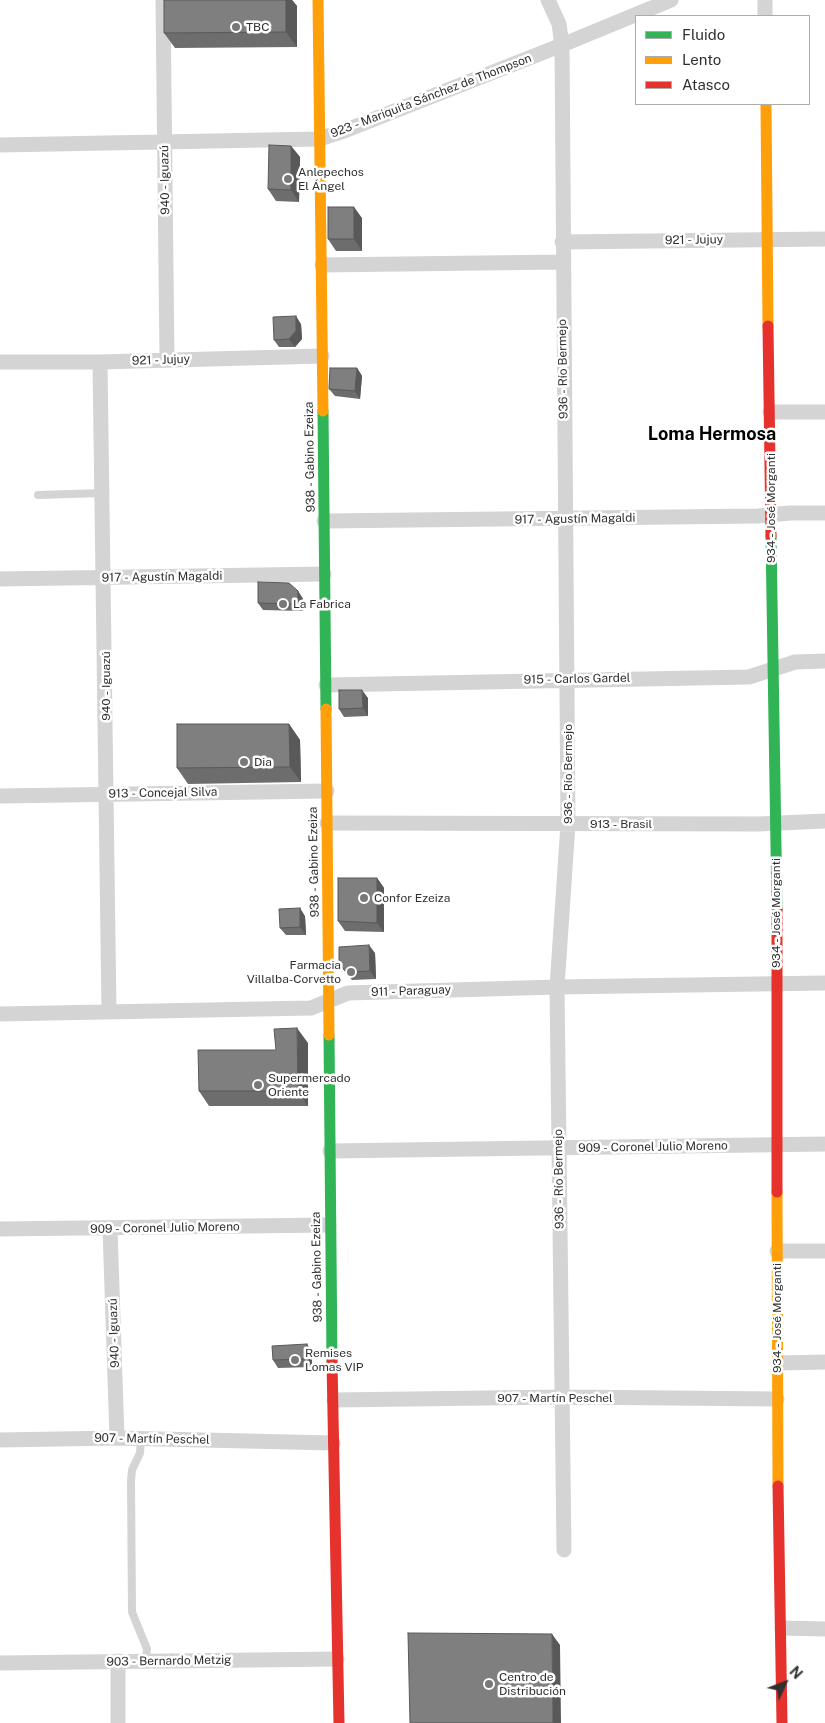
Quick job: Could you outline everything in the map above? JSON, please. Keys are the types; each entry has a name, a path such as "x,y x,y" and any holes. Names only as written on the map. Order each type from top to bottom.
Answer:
{"street":[{"name":"940 - Iguazú","path":"163,0 167,360"},
{"name":"938 - Gabino Ezeiza","path":"318,0 330,1225 339,1723"},
{"name":"936 - Río Bermejo","path":"548,0 559,24 562,45 562,262 568,824 557,987 564,1550"},
{"name":"923 - Mariquita Sánchez de Thompson","path":"0,145 319,139 344,131 562,45 671,0"},
{"path":"765,0 765,15"},
{"name":"934 - José Morganti","path":"766,105 772,670 777,823 777,1399 782,1723"},
{"name":"921 - Jujuy","path":"562,242 825,239"},
{"path":"322,266 562,262"},
{"name":"921 - Jujuy","path":"0,362 100,362 322,356"},
{"name":"940 - Iguazú","path":"100,362 105,579 109,1011"},
{"path":"770,412 825,412"},
{"name":"917 - Agustín Magaldi","path":"324,521 565,519 825,513"},
{"name":"917 - Agustín Magaldi","path":"0,579 105,579 324,574"},
{"name":"915 - Carlos Gardel","path":"326,685 748,677 794,662 825,661"},
{"name":"913 - Concejal Silva","path":"0,796 327,790"},
{"name":"913 - Brasil","path":"327,823 568,824 825,821"},
{"name":"911 - Paraguay","path":"0,1014 311,1008 348,993 557,987 825,984"},
{"name":"909 - Coronel Julio Moreno","path":"330,1151 825,1144"},
{"name":"909 - Coronel Julio Moreno","path":"0,1229 330,1225"},
{"name":"940 - Iguazú","path":"110,1229 117,1438"},
{"path":"777,1251 825,1251"},
{"path":"778,1363 825,1362"},
{"name":"907 - Martín Peschel","path":"334,1400 777,1399"},
{"name":"907 - Martín Peschel","path":"0,1440 141,1438 333,1443"},
{"path":"782,1628 825,1628"},
{"name":"903 - Bernardo Metzig","path":"0,1663 337,1659"},
{"path":"118,1661 118,1723"}],"lane":[{"path":"38,495 103,493"},
{"path":"141,1438 140,1453 132,1470 131,1481 132,1612 147,1648 146,1660"}],"building":[{"path":"164,0 286,0 286,32 164,33"},
{"path":"269,145 291,146 291,190 268,189"},
{"path":"328,207 354,207 354,239 328,239"},
{"path":"296,316 296,331 289,339 274,340 273,317"},
{"path":"330,368 357,368 355,391 329,389"},
{"path":"258,582 289,583 298,591 298,604 258,603"},
{"path":"339,690 362,690 363,708 339,709"},
{"path":"177,724 289,724 290,767 177,768"},
{"path":"338,878 377,878 377,923 338,921"},
{"path":"300,908 300,927 280,928 279,909"},
{"path":"369,945 370,971 346,972 339,964 339,947"},
{"path":"297,1028 298,1091 199,1091 198,1050 276,1050 274,1029"},
{"path":"307,1344 306,1359 273,1360 272,1346"},
{"name":"Centro de Distribución","path":"408,1633 552,1634 553,1723 410,1723"}],"traffic: fast":[{"path":"323,411 326,709"},
{"path":"771,536 777,909"},
{"path":"329,1035 332,1362"}],"traffic: slow":[{"path":"318,0 323,411"},
{"path":"766,105 768,326"},
{"path":"326,709 329,1035"},
{"path":"777,1192 778,1486"}],"traffic: jam":[{"path":"768,326 771,536"},
{"path":"777,909 777,1192"},
{"path":"332,1362 339,1723"},
{"path":"778,1486 782,1723"}],"place":[{"name":"TBC","path":"236,27"},
{"name":"Anlepechos El Ángel","path":"288,179"},
{"name":"La Fabrica","path":"283,604"},
{"name":"Dia","path":"244,762"},
{"name":"Confor Ezeiza","path":"364,898"},
{"name":"Farmacia Villalba-Corvetto","path":"351,972"},
{"name":"Supermercado Oriente","path":"258,1085"},
{"name":"Remises Lomas VIP","path":"295,1360"},
{"name":"Centro de Distribución","path":"489,1684"}],"district":[{"name":"Loma Hermosa","path":"712,434"}]}
